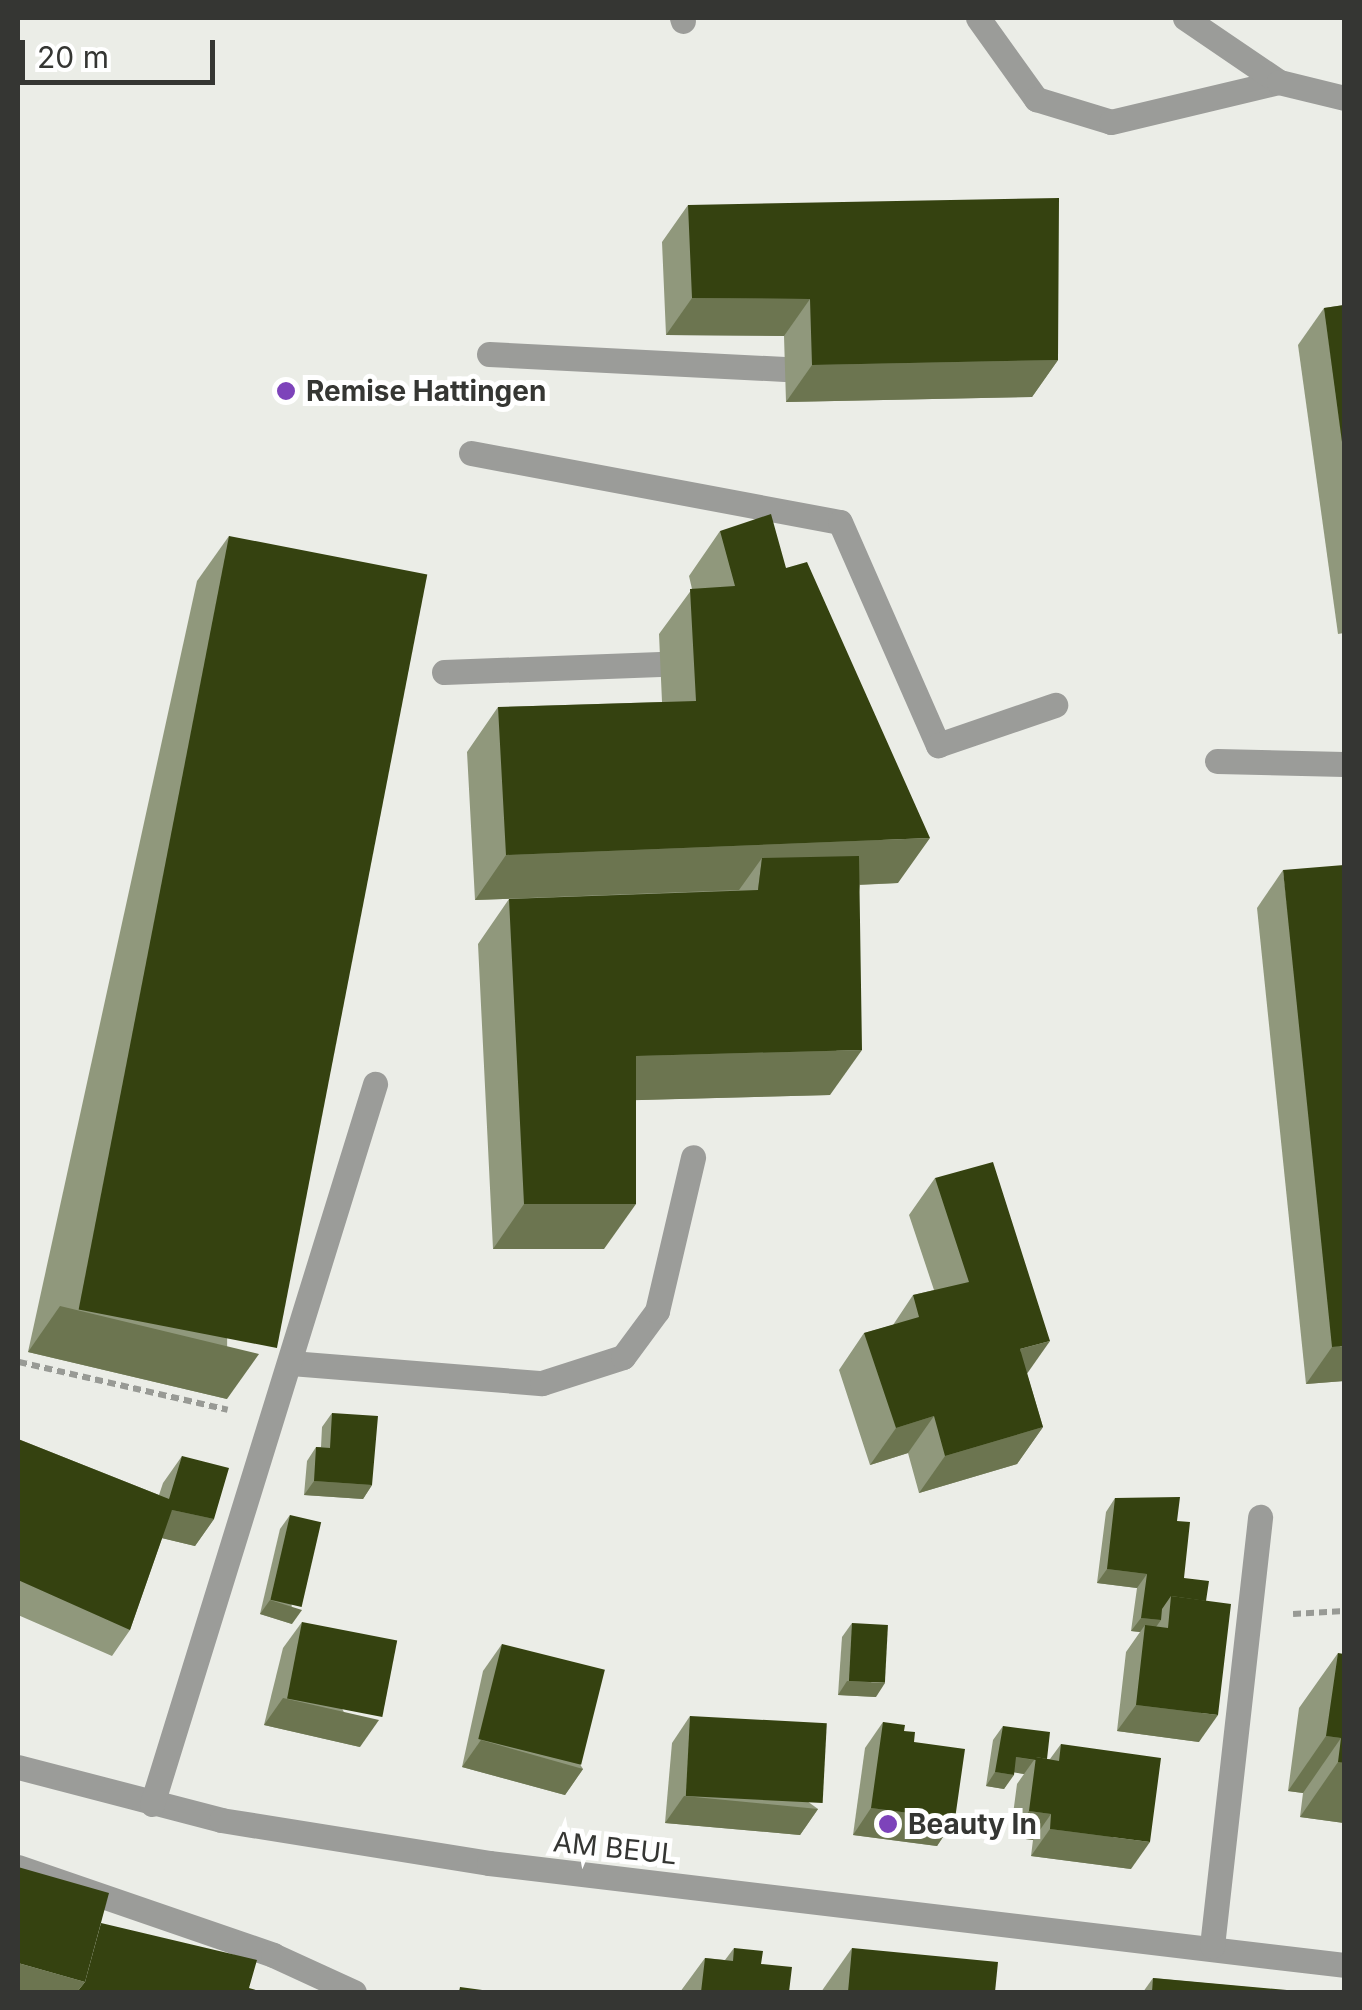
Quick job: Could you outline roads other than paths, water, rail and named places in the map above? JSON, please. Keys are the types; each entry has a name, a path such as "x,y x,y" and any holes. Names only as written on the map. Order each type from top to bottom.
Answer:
{"street":[{"path":"978,18 1036,99 1111,122 1279,82"},
{"path":"1185,18 1279,82 1344,98"},
{"path":"489,354 785,369"},
{"path":"472,453 840,522 938,744 1055,705"},
{"path":"444,672 660,664"},
{"path":"1217,761 1344,764"},
{"path":"152,1804 374,1084"},
{"path":"291,1362 542,1384 623,1358 657,1312 693,1157"},
{"path":"1212,1946 1260,1517"},
{"name":"AM BEUL","path":"18,1767 152,1804 488,1864 1344,1964"},
{"path":"18,1868 274,1955 354,1992"}],"place":[{"name":"Remise Hattingen","path":"286,391"},
{"name":"Beauty In","path":"888,1824"}]}
